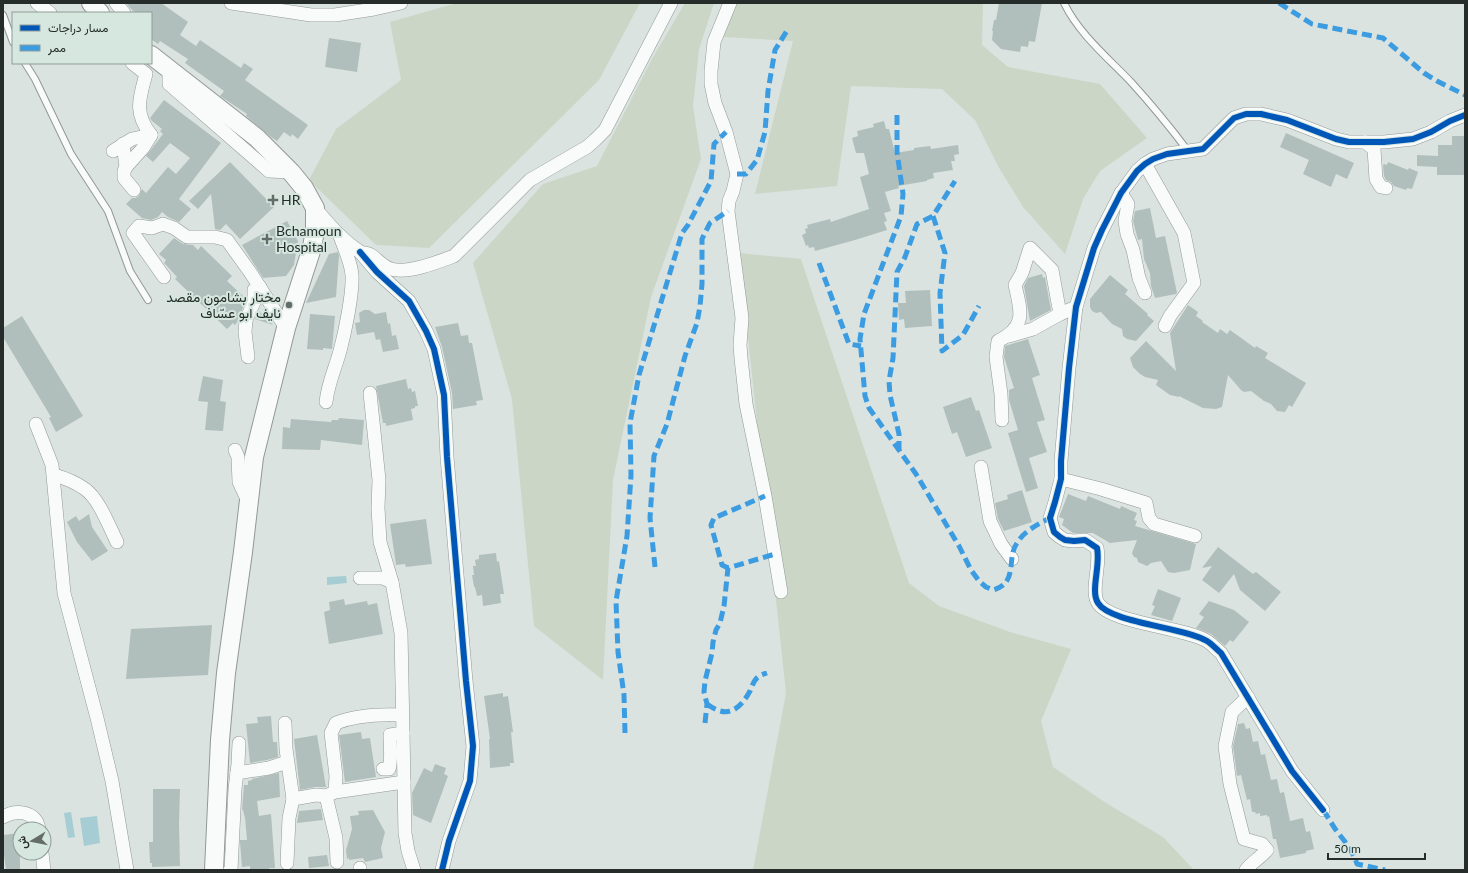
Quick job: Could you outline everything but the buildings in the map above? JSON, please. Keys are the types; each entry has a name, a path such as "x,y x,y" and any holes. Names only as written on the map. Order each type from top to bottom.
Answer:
{"main road":[{"path":"91,3 99,12"},
{"path":"157,60 257,138 291,172 304,188 315,208 315,232 311,251 286,328 254,457 243,552 226,673 220,740 214,870"}],"street":[{"path":"37,3 49,12"},
{"path":"116,3 123,12"},
{"path":"231,3 311,15 335,15 401,3"},
{"path":"360,252 369,253 384,266 391,269 400,270 438,262 454,256 530,180 587,146 605,130 671,3"},
{"path":"730,3 714,42 711,84 715,103 726,132 737,174 729,200 728,211 742,318 740,345 742,370 746,404 765,496 782,592"},
{"path":"133,64 146,74 138,102 140,116 144,126 151,135"},
{"path":"1323,810 1292,771 1221,653 1206,641 1170,629 1112,614 1102,608 1098,602 1095,586 1099,557 1097,548 1085,540 1065,540 1054,532 1050,518 1060,479 1070,356 1076,307 1094,248 1121,193 1130,179 1145,164 1153,159 1167,154 1203,149 1234,118 1246,114 1261,114 1287,120 1336,139 1349,142 1384,142 1413,139 1465,115"},
{"path":"126,167 118,148 132,139 151,135"},
{"path":"134,190 124,178 124,171 144,148 151,135"},
{"path":"1365,142 1374,149 1376,179 1381,187 1386,188"},
{"path":"1145,164 1184,233 1194,283 1170,316 1165,326"},
{"path":"1121,193 1128,204 1126,221 1128,234 1139,278 1145,293"},
{"path":"315,208 339,234 360,252 377,272 409,301 434,348 444,395 447,458 473,746 470,781 449,841 442,870"},
{"path":"164,277 133,234 139,226 152,228 163,224 174,228 187,237 215,237 227,240 260,287 286,328"},
{"path":"326,402 328,387 340,351 345,327 352,275 348,258 339,234"},
{"path":"1008,336 1018,327 1020,308 1015,285 1022,273 1030,248 1052,270 1060,314"},
{"path":"248,357 245,332 246,320 254,302 254,290 260,287"},
{"path":"1002,420 1001,394 996,358 998,341 1008,336 1033,329 1076,307"},
{"path":"370,393 379,480 378,508 380,542 392,582 401,633 405,833 408,851 414,870"},
{"path":"36,424 54,474 56,523 64,593 112,781 127,870"},
{"path":"235,450 238,457 239,482 248,501"},
{"path":"981,467 990,521 1001,544 1012,559"},
{"path":"54,474 72,481 86,489 94,498 117,542"},
{"path":"1060,479 1101,489 1146,503 1149,518 1154,524 1196,536"},
{"path":"360,578 383,578 392,582"},
{"path":"1246,870 1251,863 1262,856 1267,850 1262,844 1244,839 1230,784 1225,746 1232,712 1248,697"},
{"path":"337,862 331,794 336,776 331,733 336,723 349,718 386,714 402,715"},
{"path":"285,723 286,748 294,799 290,818 287,863"},
{"path":"383,769 389,769 392,764 390,735 403,733"},
{"path":"230,870 232,870 238,743"},
{"path":"237,773 284,764"},
{"path":"294,799 404,782"},
{"path":"3,817 9,813 26,813 34,818 35,821"}],"lane":[{"path":"1064,3 1071,16 1088,37 1133,84 1188,151"},
{"path":"3,15 12,39"},
{"path":"26,64 35,79 71,154 108,211 130,271 148,300"}],"green space":[{"path":"457,3 640,3 599,80 429,248 376,245 309,180 336,129 401,80 390,22"},
{"path":"685,3 714,3 699,49 693,106 701,159 651,297 613,480 603,680 534,626 512,399 473,263 543,184 597,166 652,59"},
{"path":"731,3 983,3 982,45 1008,67 1100,84 1147,138 1100,171 1083,199 1065,254 1023,207 998,166 975,120 942,89 851,86 837,186 755,194 793,41 724,37"},
{"path":"739,253 801,259 909,583 939,606 1010,632 1071,649 1041,721 1053,767 1106,803 1163,837 1194,870 753,870 786,693"}],"water":[{"path":"346,576 347,583 327,585 327,577"},
{"path":"71,812 75,837 68,838 64,813"},
{"path":"97,816 100,843 84,846 80,818"}],"marked path":[{"path":"1279,3 1312,24 1383,38 1424,73 1465,95"},
{"path":"737,174 746,174 757,160 765,132 768,91 775,50 788,29"},
{"path":"897,115 897,152 903,194 901,216 864,314 860,339 865,396 869,408 916,474 959,546 971,570 979,581 986,587 993,590 1001,587 1006,582 1011,570 1012,556 1017,543 1027,531 1050,518"},
{"path":"625,733 624,695 618,652 616,601 627,536 631,475 630,423 639,375 682,233 688,225 711,181 714,144 726,132"},
{"path":"899,451 899,434 890,395 889,381 893,358 897,272 905,257 917,224 933,216 955,181"},
{"path":"655,567 650,518 654,456 667,424 685,356 697,323 702,284 702,239 710,223 728,211"},
{"path":"933,216 945,253 940,293 942,351 963,335 979,306"},
{"path":"819,263 849,344 861,346"},
{"path":"728,568 722,565 711,525 714,518 765,496"},
{"path":"705,723 707,704 704,692 705,681 716,630 720,623 724,606 728,568 775,554"},
{"path":"707,704 714,709 721,711 732,711 737,708 746,698 754,681 767,673"},
{"path":"1323,810 1350,848 1357,864 1385,870"}],"cycle path":[{"path":"1323,810 1292,771 1221,653 1209,642 1196,636 1132,620 1105,610 1098,603 1095,592 1098,562 1097,548 1085,540 1065,540 1054,532 1050,518 1061,479 1061,461 1069,368 1076,307 1094,248 1102,230 1121,193 1137,171 1153,159 1167,154 1203,149 1234,118 1246,114 1261,114 1287,120 1336,139 1349,142 1384,142 1413,139 1465,115"},
{"path":"360,252 377,272 409,301 426,331 434,349 444,395 447,457 473,746 470,781 449,841 442,870"}],"place":[{"name":"HR","path":"273,200"},
{"name":"Bchamoun Hospital","path":"267,239"},
{"name":"مختار بشامون مقصد نايف ابو عسّاف","path":"289,305"}]}
